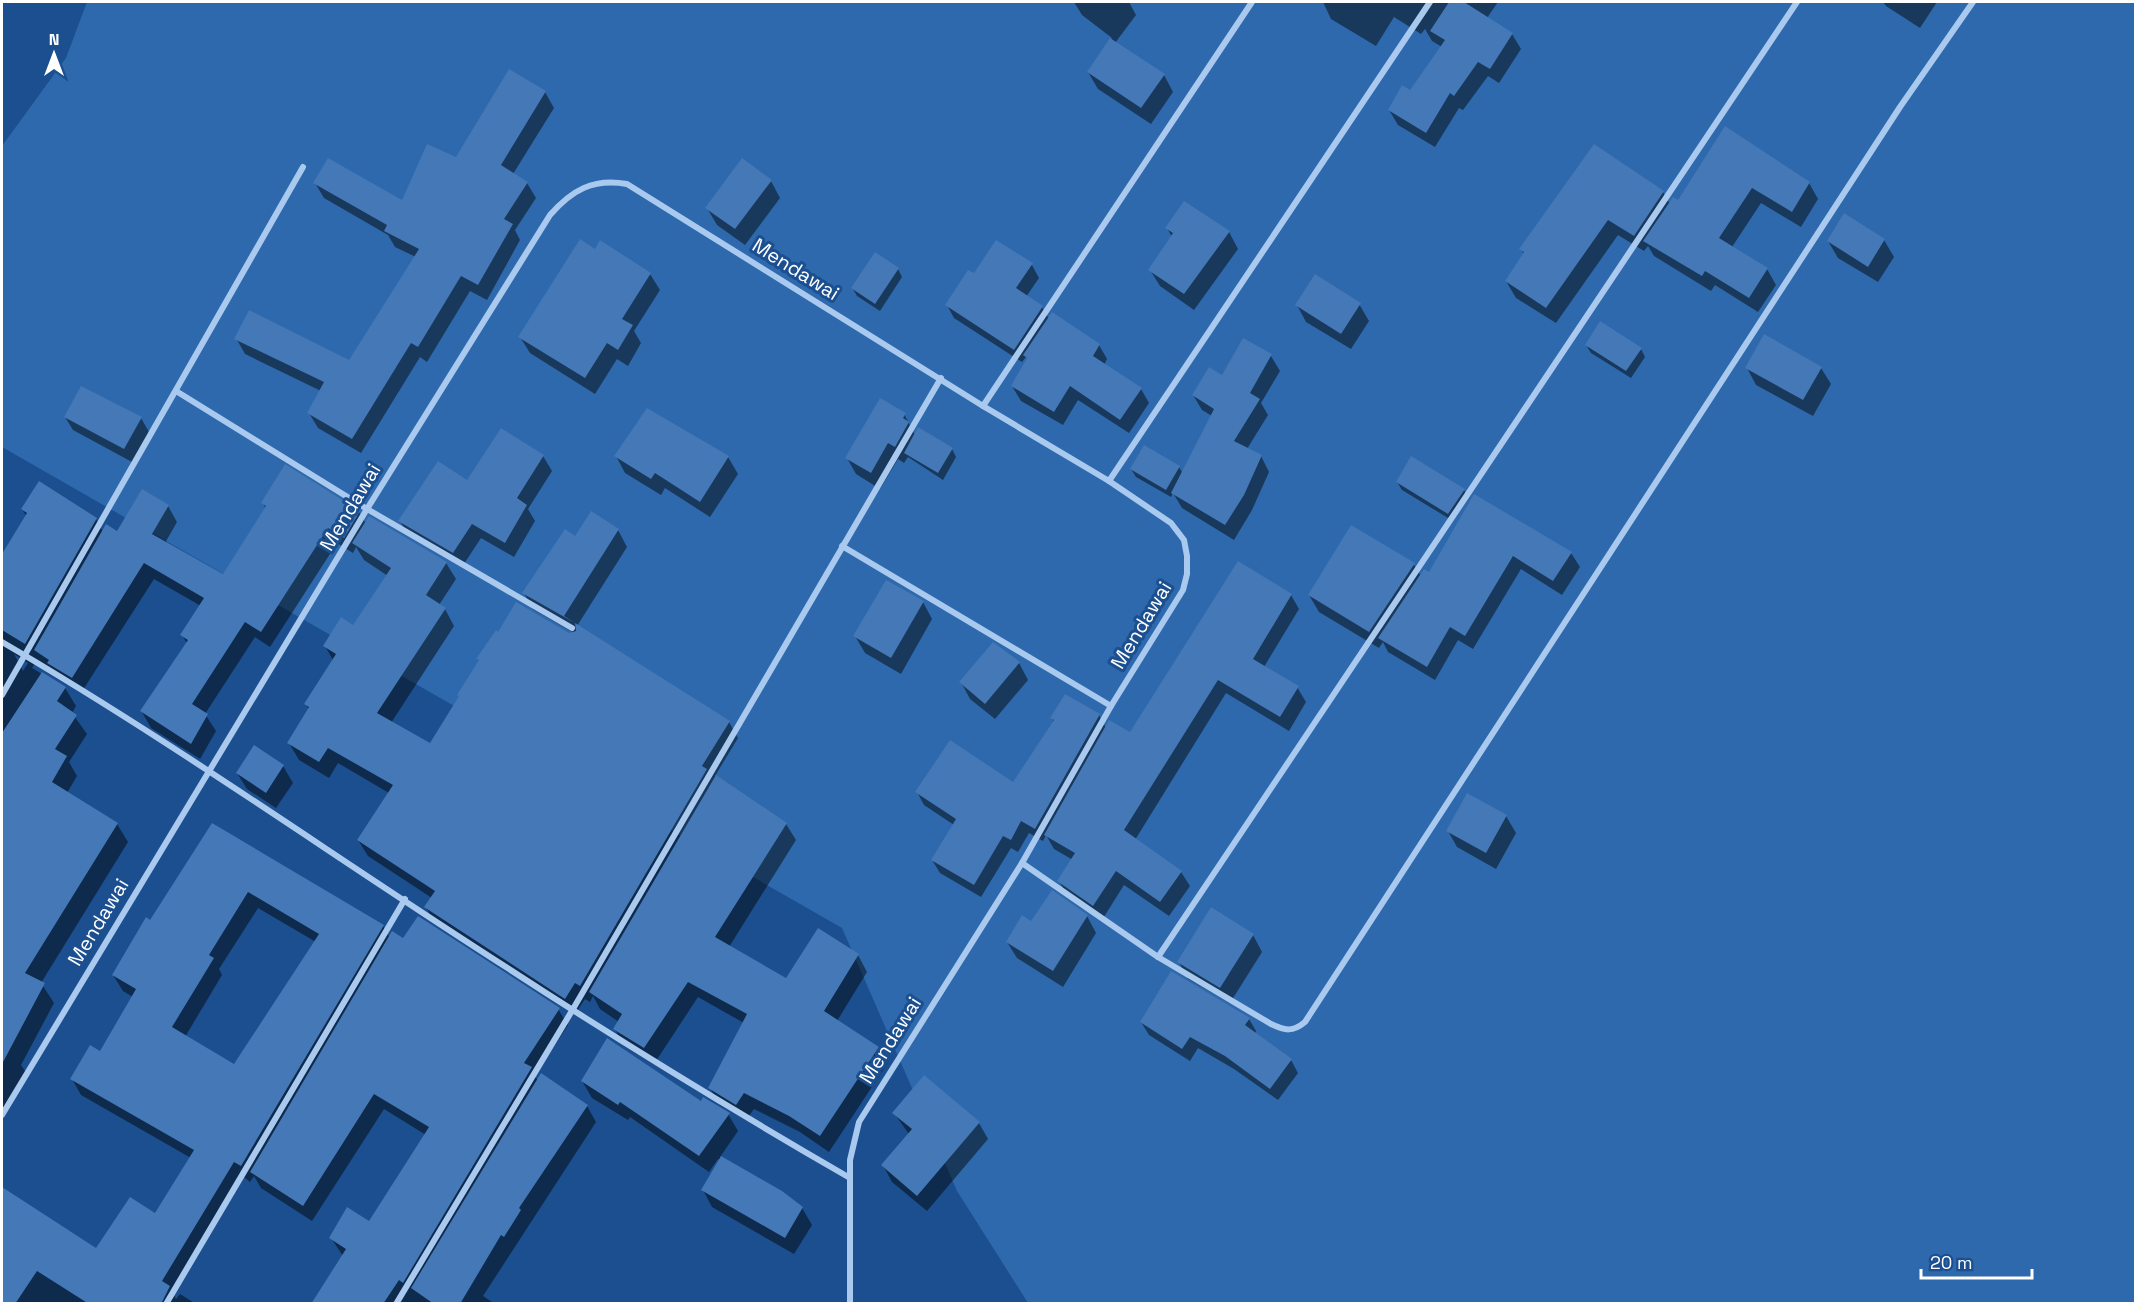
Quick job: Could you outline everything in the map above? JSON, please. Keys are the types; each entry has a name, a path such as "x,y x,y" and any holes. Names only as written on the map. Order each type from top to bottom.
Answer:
{"street":[{"path":"983,406 1252,2"},
{"path":"1109,481 1430,2"},
{"path":"1158,957 1797,2"},
{"path":"1022,863 1158,957 1284,1031 1296,1029 1305,1022 1894,117 1973,2"},
{"path":"2,695 303,167"},
{"name":"Mendawai","path":"2,1115 367,509 550,215 574,191 594,183 610,181 627,184 983,406 1109,481 1171,524 1184,540 1187,574 1182,590 1111,706 1022,863 866,1108 853,1139 850,1178 850,1304"},
{"path":"396,1304 573,1009 940,378"},
{"path":"176,391 367,509 572,628"},
{"path":"842,546 1111,706"},
{"path":"2,642 210,771 573,1009 769,1131 850,1178"},
{"path":"166,1304 405,899"}],"shaded area":[{"path":"87,2 2135,2 2135,1303 1028,1303 957,1191 842,928 2,447 2,146 66,58"}],"building":[{"path":"1449,2 1464,2 1513,33 1490,69 1478,62 1454,96 1450,93 1426,133 1388,110 1402,85 1410,90 1445,40 1430,31"},
{"path":"1110,38 1165,74 1141,108 1087,72"},
{"path":"509,69 546,91 501,165 528,182 504,219 513,224 478,285 461,276 418,347 411,343 352,439 307,413 324,382 234,339 249,310 349,360 419,249 384,231 387,225 313,183 328,158 402,200 427,144 456,157"},
{"path":"1725,126 1810,182 1792,212 1752,188 1719,238 1768,268 1749,298 1705,271 1702,276 1643,241 1673,197 1678,200"},
{"path":"1594,144 1664,191 1634,236 1608,220 1546,308 1505,281 1524,252 1519,249"},
{"path":"742,158 772,180 735,229 705,208"},
{"path":"1184,201 1230,231 1184,294 1148,270 1173,233 1165,228"},
{"path":"1844,213 1885,239 1868,267 1827,241"},
{"path":"580,239 595,249 600,240 651,273 622,319 633,325 618,350 607,343 585,378 518,337"},
{"path":"996,240 1033,263 1016,288 1043,306 1014,350 945,305 968,270 974,273"},
{"path":"875,252 899,268 875,304 851,288"},
{"path":"1315,274 1361,303 1341,334 1295,305"},
{"path":"1052,312 1100,344 1093,356 1142,388 1120,420 1070,386 1054,412 1011,386 1027,358 1023,355"},
{"path":"1600,321 1642,348 1626,371 1585,345"},
{"path":"1764,334 1822,367 1803,400 1745,368"},
{"path":"1243,338 1272,354 1250,393 1260,399 1234,441 1262,455 1244,495 1225,525 1171,493 1214,409 1192,395 1209,367 1222,375"},
{"path":"81,386 142,417 124,449 64,417"},
{"path":"880,398 906,413 903,418 909,422 895,447 888,443 871,473 845,458"},
{"path":"647,408 729,456 700,502 655,473 651,479 614,456"},
{"path":"918,427 953,448 938,473 904,453"},
{"path":"501,428 544,455 517,498 527,505 505,543 472,524 453,553 398,521 438,461 467,480"},
{"path":"1144,445 1180,466 1166,490 1130,469"},
{"path":"1411,456 1465,489 1448,514 1396,482"},
{"path":"285,464 360,511 344,538 328,528 261,632 245,622 192,704 208,714 191,744 140,711 188,640 180,635 204,598 144,563 72,678 47,663 49,660 34,650 106,524 117,531 142,489 169,505 152,534 223,574 266,506 261,503"},
{"path":"39,481 97,518 25,644 2,630 2,554 27,513 21,509"},
{"path":"1474,494 1572,552 1553,581 1513,556 1465,636 1450,627 1427,667 1378,638 1424,569 1429,572"},
{"path":"591,511 619,529 564,616 730,721 702,766 707,769 580,986 575,983 565,999 424,907 435,891 357,840 393,785 328,748 319,762 287,743 309,707 304,704 336,654 323,646 341,617 353,625 391,568 352,543 369,516 447,562 426,595 446,608 377,713 430,743 479,660 476,659 496,630 498,632 516,602 569,633 576,631 575,623 522,593 565,529 575,536"},
{"path":"1351,525 1415,563 1369,632 1308,595"},
{"path":"1238,561 1292,594 1253,659 1299,686 1280,717 1218,680 1124,830 1182,871 1160,902 1116,871 1093,906 1057,881 1075,853 1044,835 1109,720 1130,732"},
{"path":"886,580 924,601 891,658 853,636"},
{"path":"993,642 1020,662 985,704 959,682"},
{"path":"42,672 66,687 57,701 77,715 55,749 67,756 52,782 118,823 25,973 45,983 2,1064 2,733"},
{"path":"1065,694 1100,714 1035,829 1021,821 1011,840 1003,836 974,885 931,860 956,819 915,792 950,740 1013,782 1054,720 1050,718"},
{"path":"254,745 284,765 266,793 236,773"},
{"path":"716,775 787,823 715,937 786,978 818,928 859,954 824,1011 879,1047 820,1136 789,1116 744,1093 736,1105 708,1088 747,1014 688,982 644,1048 613,1029 622,1014 589,992"},
{"path":"1467,793 1507,815 1486,853 1446,831"},
{"path":"212,823 384,925 241,1166 234,1162 162,1281 170,1286 161,1304 89,1304 37,1271 15,1304 2,1304 2,1187 96,1248 130,1197 155,1213 194,1150 70,1079 90,1045 100,1051 136,989 112,975 146,917 150,920","holes":["248,892 319,934 234,1064 172,1027 214,958 209,955"]},
{"path":"1052,890 1088,915 1053,971 1006,942 1022,915 1031,921"},
{"path":"1211,907 1254,934 1220,988 1177,962"},
{"path":"418,916 560,1008 524,1063 532,1067 403,1283 399,1280 383,1304 311,1304 346,1249 329,1238 347,1207 369,1221 429,1127 374,1094 303,1206 250,1172 392,931 403,938"},
{"path":"1171,971 1250,1018 1245,1025 1292,1059 1270,1089 1225,1056 1190,1037 1182,1049 1140,1022"},
{"path":"607,1038 701,1101 703,1097 730,1113 699,1156 620,1102 618,1105 581,1081"},
{"path":"541,1073 588,1105 519,1208 521,1210 504,1237 501,1235 460,1304 434,1304 411,1288"},
{"path":"924,1075 980,1122 917,1196 881,1165 912,1129 892,1113"},
{"path":"721,1156 782,1191 803,1207 785,1238 701,1190"}]}
